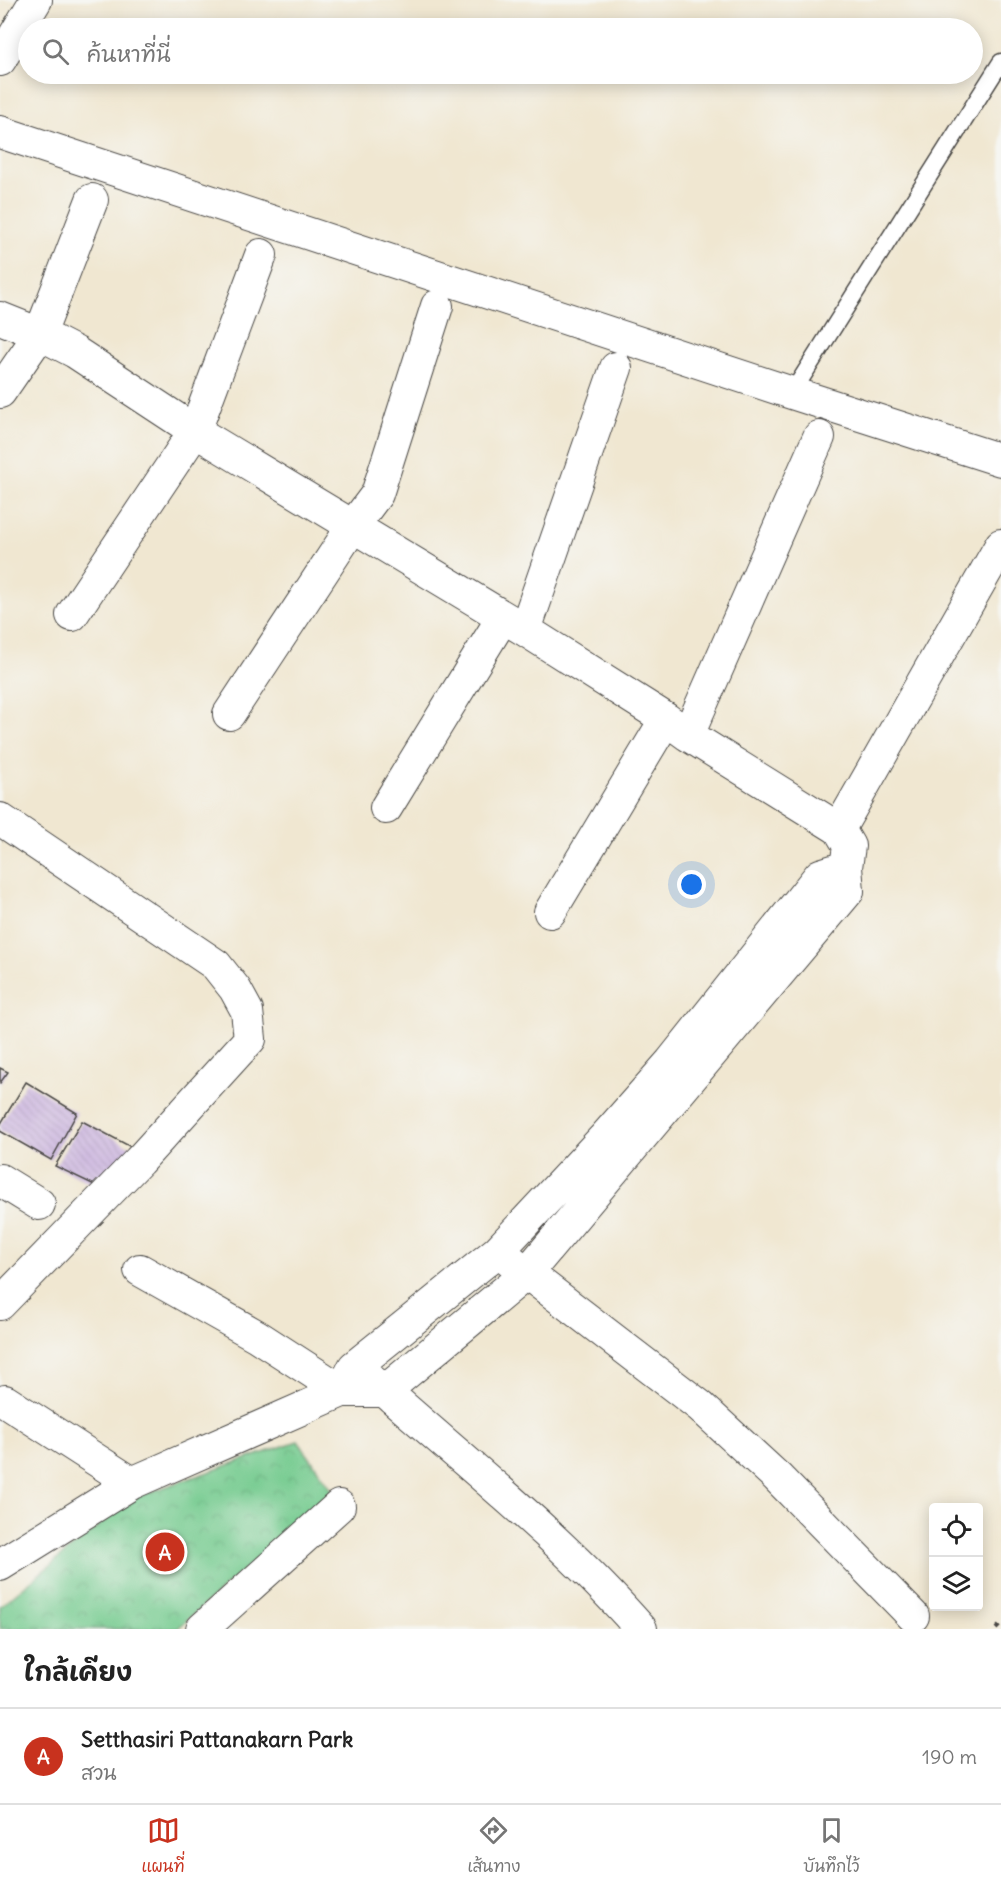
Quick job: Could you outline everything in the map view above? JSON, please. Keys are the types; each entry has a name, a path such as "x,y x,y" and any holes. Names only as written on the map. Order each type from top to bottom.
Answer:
{"street":[{"path":"25,18 36,0"},
{"path":"0,60 18,30"},
{"path":"0,132 1001,460"},
{"path":"0,392 40,334 92,200"},
{"path":"72,615 195,430 261,255"},
{"path":"229,714 353,526 377,494 436,306"},
{"path":"0,318 40,334 75,352 195,430 514,624 839,829 849,846 846,867 848,891 527,1273 385,1391"},
{"path":"386,808 514,624 616,368"},
{"path":"550,912 677,727 819,437"},
{"path":"839,829 1001,545"},
{"path":"0,819 216,965 235,988 247,1011 250,1039 139,1161 0,1304"},
{"path":"0,1565 132,1483 348,1379 498,1251 603,1139 671,1062 820,874 846,867"},
{"path":"0,1180 39,1204"},
{"path":"498,1251 700,1406 777,1477 913,1616"},
{"path":"140,1270 257,1336 348,1379 385,1391 531,1519 609,1592 641,1629"},
{"path":"5,1401 132,1483"},
{"path":"202,1629 339,1506"}],"lane":[{"path":"792,393 1001,62"}],"path":[{"path":"996,1629 1001,1624"}],"green space":[{"path":"298,1441 333,1491 177,1629 0,1629 0,1606 133,1498"}],"building":[{"path":"0,1068 8,1072 0,1083"},
{"path":"26,1082 77,1113 51,1160 0,1131 0,1125"},
{"path":"82,1121 133,1148 107,1191 55,1166"}],"place":[{"name":"Setthasiri Pattanakarn Park","path":"165,1552"}]}
